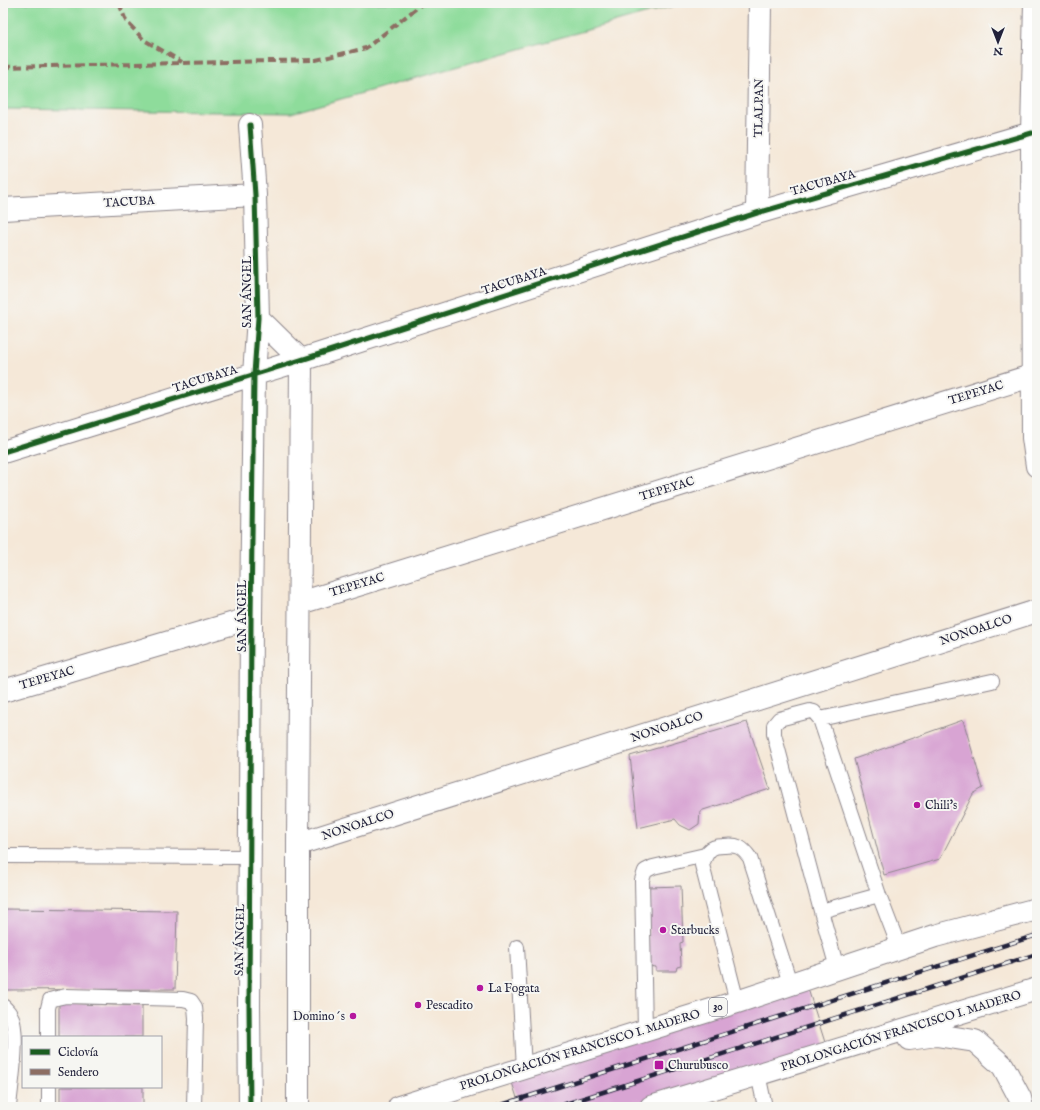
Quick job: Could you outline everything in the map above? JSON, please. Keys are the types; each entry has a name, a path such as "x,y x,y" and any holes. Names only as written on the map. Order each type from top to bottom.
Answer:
{"main road":[{"name":"TLALPAN","path":"757,213 760,3"},
{"path":"1035,3 1032,133 1034,375 1033,438 1037,466"},
{"name":"SAN ÁNGEL","path":"250,125 255,195 258,318 254,374 251,618 251,857 249,1006 250,1107"},
{"name":"TACUBAYA","path":"3,452 301,360 757,213 1032,133"},
{"name":"TACUBA","path":"3,209 255,195"},
{"name":"SAN ÁNGEL","path":"258,318 301,360"},
{"path":"298,1107 301,360"},
{"name":"TEPEYAC","path":"300,603 1034,375"},
{"name":"NONOALCO","path":"298,844 1037,611"},
{"name":"TEPEYAC","path":"3,691 251,618"},
{"name":"PROLONGACIÓN FRANCISCO I. MADERO","path":"398,1107 736,1002 899,947 1037,909"},
{"name":"PROLONGACIÓN FRANCISCO I. MADERO","path":"651,1107 1037,989"},
{"path":"842,1049 936,1035 975,1041 1003,1066 1020,1098 1022,1107"}],"lane":[{"path":"820,719 992,681"},
{"path":"837,968 774,728 776,722 780,719 805,711 814,712 820,719 879,895 899,947"},
{"path":"736,1002 702,865 705,855 710,849 719,846 734,844 744,850 750,858 790,984"},
{"path":"645,1030 642,880 645,871 653,867 705,855"},
{"path":"3,856 251,857"},
{"path":"821,911 879,895"},
{"path":"517,947 524,1068"},
{"path":"48,1036 48,1008 50,1000 57,998 66,996 183,999 191,1001 195,1007 196,1018 194,1107"},
{"path":"3,1006 10,1014 13,1022 14,1057 9,1107"},
{"path":"758,1074 765,1107"},
{"path":"49,1088 49,1107"}],"green space":[{"path":"3,3 684,3 291,113 3,109"}],"building":[{"path":"963,720 983,788 973,794 940,859 884,875 854,759"},
{"path":"747,722 770,789 700,811 699,824 690,830 680,825 675,819 638,828 630,756"},
{"path":"681,886 683,942 680,943 681,966 677,967 676,971 656,971 656,967 648,966 648,887"},
{"path":"3,909 177,911 175,989 3,990"},
{"path":"803,973 829,1055 665,1107 520,1107 507,1067"},
{"path":"59,1003 142,1006 142,1036 59,1036"},
{"path":"60,1088 143,1088 143,1107 60,1107"}],"railway":[{"path":"495,1107 1037,935"},
{"path":"556,1107 1037,954"}],"marked path":[{"path":"119,3 126,21 144,40 182,62"},
{"path":"3,67 316,60 366,48 423,3"}],"cycle path":[{"path":"250,125 255,195 258,318 254,374 251,618 249,1006 250,1107"},
{"path":"3,452 301,360 757,213 1032,133"}],"place":[{"name":"Chili's","path":"917,805"},
{"name":"Starbucks","path":"663,930"},
{"name":"La Fogata","path":"480,988"},
{"name":"Pescadito","path":"418,1005"},
{"name":"Domino´s","path":"353,1016"},
{"name":"Churubusco","path":"659,1065"}]}
